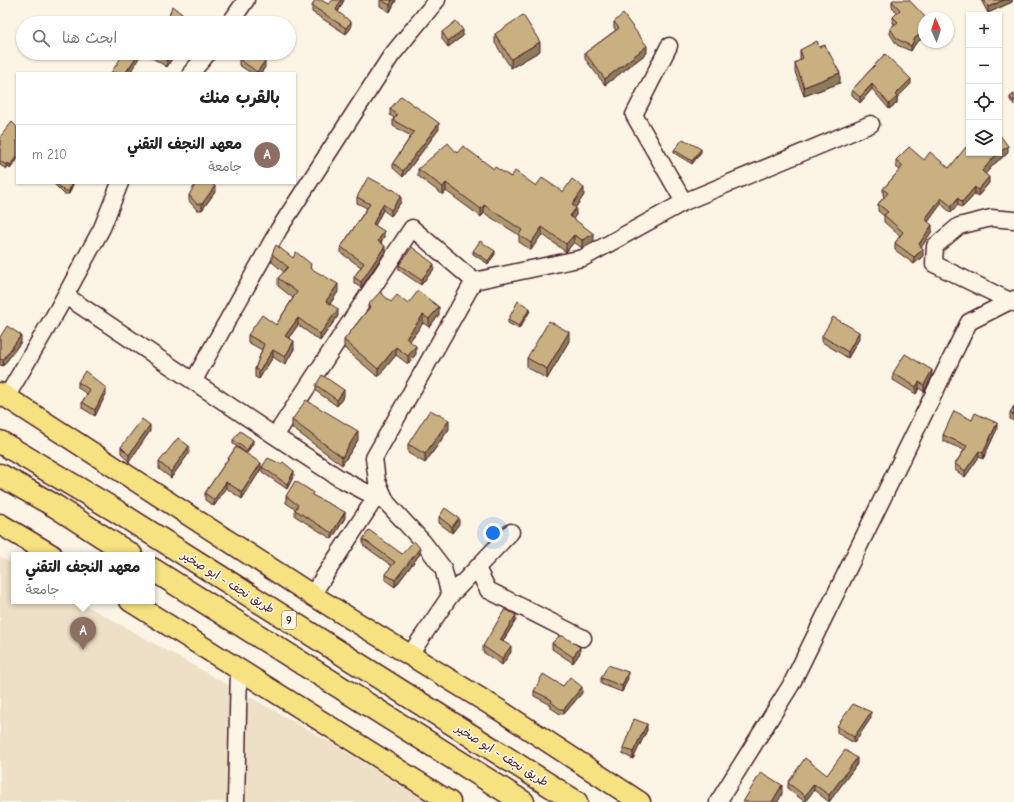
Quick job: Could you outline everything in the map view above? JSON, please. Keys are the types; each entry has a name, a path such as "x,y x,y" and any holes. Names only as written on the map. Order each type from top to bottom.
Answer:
{"highway":[{"name":"طريق نجف - ابو صخير","path":"0,442 113,509 576,802"},
{"path":"0,475 55,506 125,552"},
{"path":"155,571 523,802"}],"main road":[{"path":"3,395 312,595 409,656 501,711 640,802"},
{"path":"0,524 47,552"},
{"path":"135,604 239,668 450,802"}],"street":[{"path":"235,16 246,0"},
{"path":"194,380 279,229 391,56 437,0"},
{"path":"669,46 634,116 684,202"},
{"path":"192,72 202,60"},
{"path":"382,500 377,481 374,458 474,282 584,258 684,202 871,124"},
{"path":"3,395 66,296 102,228 120,184"},
{"path":"1013,301 934,264 935,246 958,226 991,218 1014,220"},
{"path":"275,436 412,228 474,282"},
{"path":"66,296 339,478 382,500 423,542 443,568 450,596"},
{"path":"718,802 790,685 969,322 1013,301"},
{"path":"312,595 382,500"},
{"path":"409,656 450,596 512,532"},
{"path":"477,568 488,590 583,638"},
{"path":"236,802 239,668"}],"shaded area":[{"path":"0,557 11,563 11,604 83,604 332,743 428,802 0,802"}],"building":[{"path":"315,0 321,0 328,4 333,0 341,0 336,10 351,22 346,28 312,6"},
{"path":"381,0 392,0 390,5"},
{"path":"909,0 920,12 918,12 918,36 911,46 897,39 890,28 898,22 893,17 900,10 892,1"},
{"path":"984,0 1004,0 988,7"},
{"path":"172,6 182,14 181,16 169,16"},
{"path":"623,14 647,46 605,79 585,53 619,28 614,22"},
{"path":"523,15 540,42 511,59 495,34"},
{"path":"456,21 463,30 448,41 442,32"},
{"path":"817,41 819,47 825,45 840,73 804,87 795,63 803,58 800,50"},
{"path":"885,54 911,79 895,95 897,97 889,104 872,84 860,97 852,90"},
{"path":"119,60 134,60 126,72 112,72"},
{"path":"240,60 264,60 265,61 257,72"},
{"path":"1014,94 1014,102 1010,97"},
{"path":"401,96 439,123 403,171 393,163 414,132 393,120 397,115 390,109"},
{"path":"12,122 16,126 16,157 10,165 8,163 6,165 0,161 0,137"},
{"path":"1002,138 1008,146 1002,151"},
{"path":"683,139 701,149 692,161 674,150"},
{"path":"448,143 457,153 463,146 494,169 495,167 511,177 515,171 536,186 542,178 563,192 572,179 584,188 572,205 576,208 570,216 594,234 582,240 574,235 566,244 542,227 531,243 519,235 522,230 484,205 481,209 446,183 443,187 418,169"},
{"path":"909,147 924,160 930,152 949,168 966,147 966,156 995,156 982,171 989,177 978,190 975,187 962,202 958,198 951,206 941,198 925,219 932,225 919,244 923,249 914,257 895,243 903,232 884,215 888,212 878,204 888,193 883,189 903,166 896,160"},
{"path":"368,177 392,190 393,189 401,196 391,210 383,204 373,224 384,231 378,241 385,246 361,282 354,277 364,263 341,247 370,204 357,197"},
{"path":"57,184 72,184 69,191 64,191"},
{"path":"195,184 212,184 215,186 202,204 197,204 189,195"},
{"path":"480,241 495,251 488,261 473,251"},
{"path":"276,245 293,258 296,252 311,264 310,268 338,284 326,301 338,309 320,334 298,318 285,336 294,341 285,357 273,350 259,371 255,369 264,344 248,335 262,315 276,325 297,292 278,278 288,267 272,254"},
{"path":"412,247 434,264 421,280 399,265"},
{"path":"418,291 439,307 429,319 423,315 406,338 416,346 408,356 396,347 378,369 344,340 370,307 368,305 380,292 391,302 397,295 408,304"},
{"path":"518,301 530,308 519,326 508,320"},
{"path":"833,317 859,332 848,352 822,336"},
{"path":"549,321 569,332 547,369 527,358"},
{"path":"7,326 21,335 3,360 0,359 0,337"},
{"path":"905,354 932,370 924,385 919,382 916,387 893,373"},
{"path":"85,371 106,388 95,410 82,402 90,390 78,382"},
{"path":"322,375 344,390 337,400 316,385"},
{"path":"306,400 358,431 342,457 292,420"},
{"path":"1014,406 1014,415 1010,413"},
{"path":"430,410 449,420 425,454 408,444"},
{"path":"954,411 972,420 975,413 997,423 983,453 979,451 965,471 955,464 967,446 943,435"},
{"path":"142,419 150,425 129,455 121,447"},
{"path":"240,431 253,440 247,450 233,440"},
{"path":"178,438 189,446 171,472 159,462"},
{"path":"236,447 261,463 242,492 226,482 214,500 205,493"},
{"path":"268,458 281,464 283,462 294,471 287,484 262,467"},
{"path":"295,481 313,492 312,495 345,512 332,533 295,510 298,505 286,496"},
{"path":"445,508 459,518 452,527 439,517"},
{"path":"369,530 402,554 414,541 420,548 395,580 385,574 395,562 363,539"},
{"path":"505,609 516,615 500,640 511,646 502,659 483,646"},
{"path":"559,636 563,636 580,647 573,657 552,643"},
{"path":"608,665 628,672 622,686 601,678"},
{"path":"543,674 563,686 570,677 582,687 564,709 560,709 551,702 552,700 534,691"},
{"path":"853,704 871,712 854,737 837,726"},
{"path":"634,719 647,724 633,752 623,748"},
{"path":"845,750 857,758 829,795 814,784 805,796 788,783 805,758 827,775"},
{"path":"761,772 782,785 772,802 743,802"}],"place":[{"name":"معهد النجف التقني","path":"83,650"}]}
